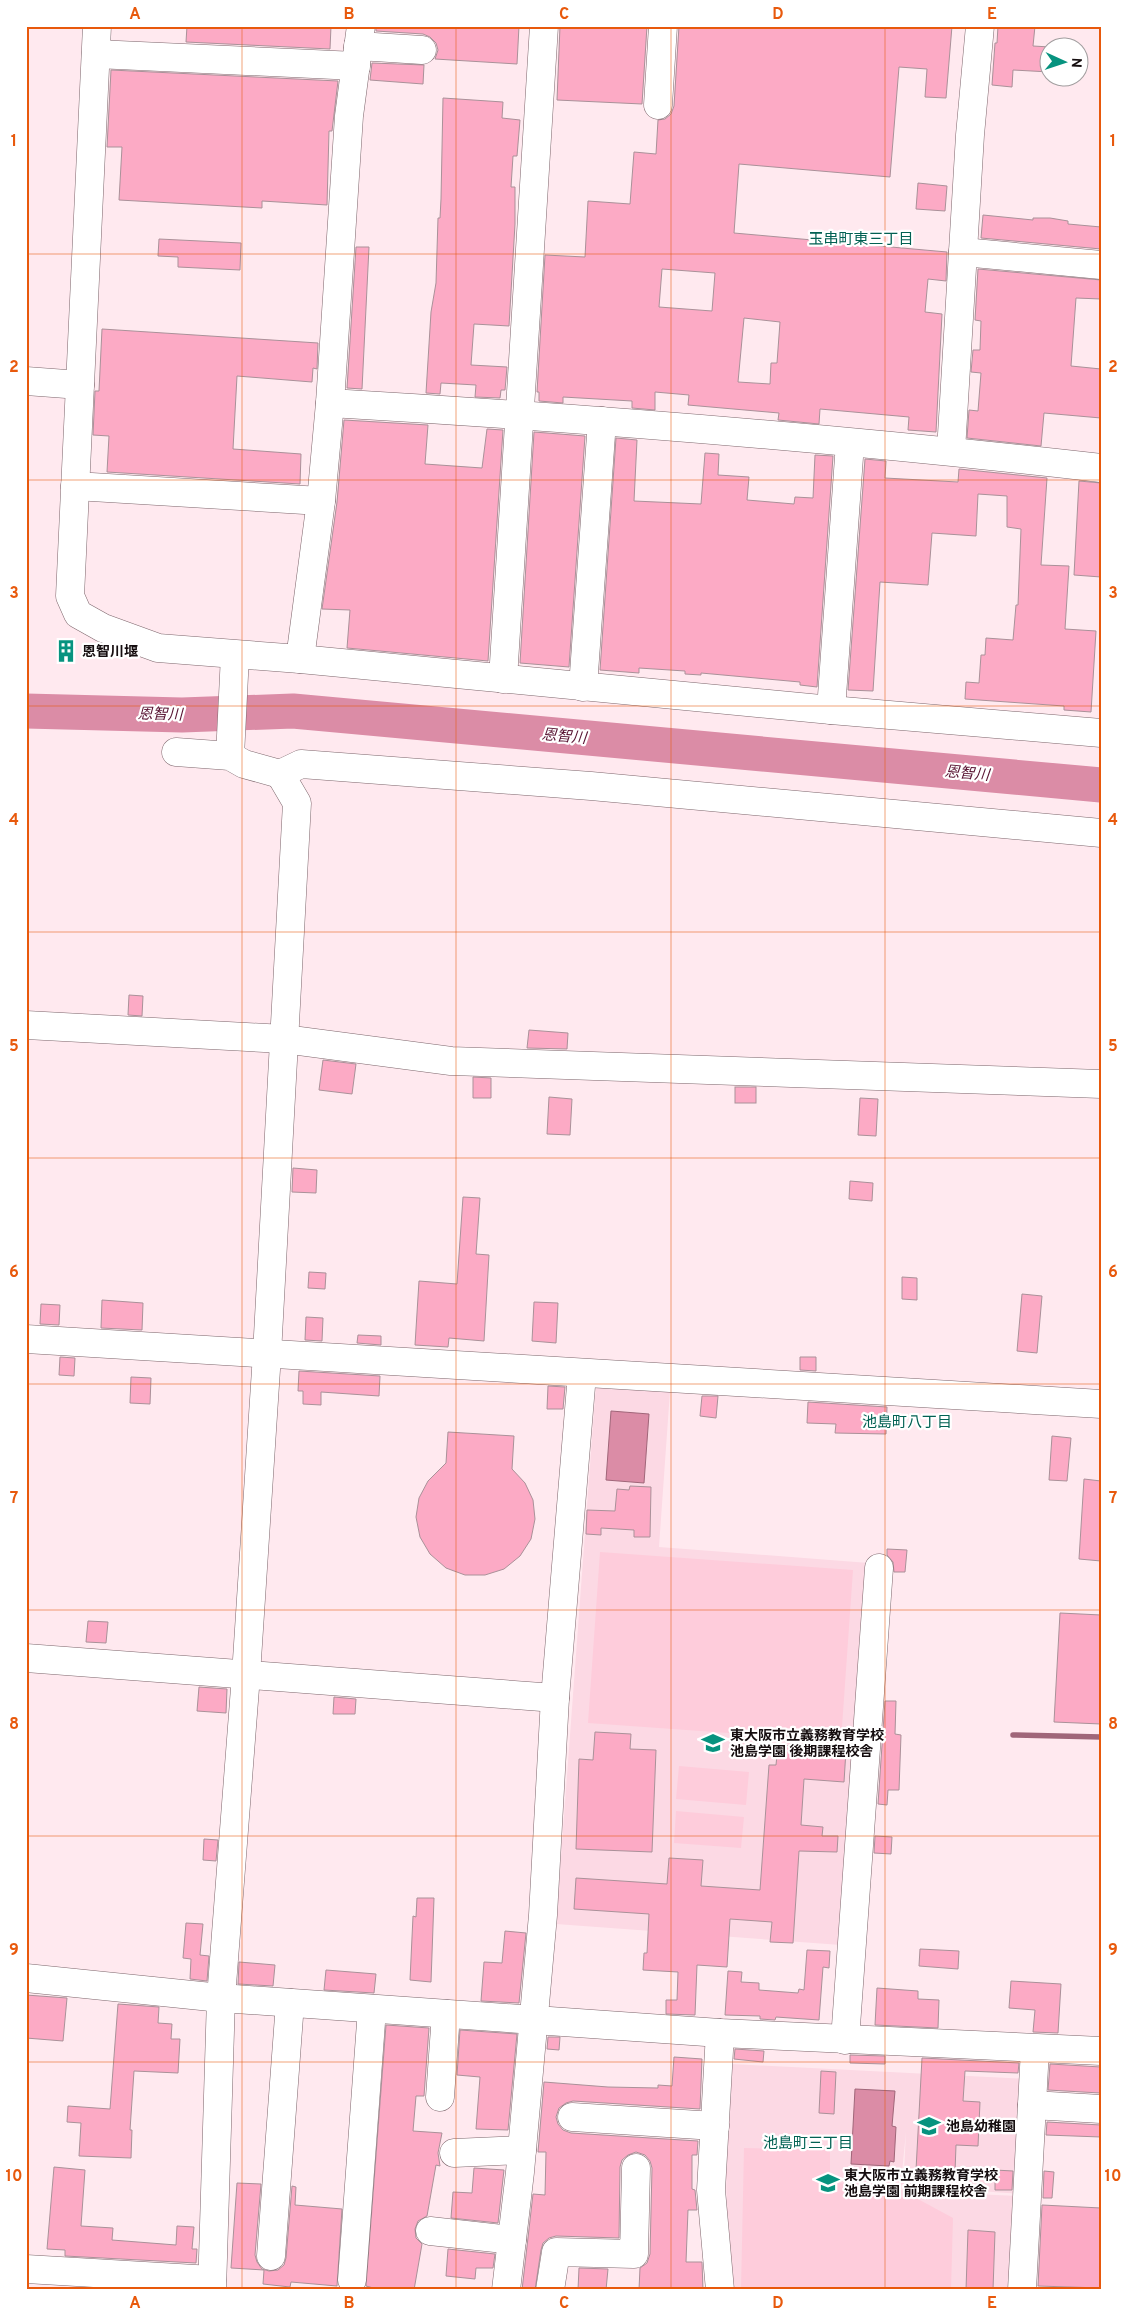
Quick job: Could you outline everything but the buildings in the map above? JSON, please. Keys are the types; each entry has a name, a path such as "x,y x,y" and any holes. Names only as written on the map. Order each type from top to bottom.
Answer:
{"street":[{"path":"98,26 70,596 78,614 103,628 158,648 300,659 831,710 1101,733"},
{"path":"503,679 544,26"},
{"path":"658,105 663,26"},
{"path":"951,451 970,135 980,26"},
{"path":"96,54 358,46 422,50"},
{"path":"300,659 321,501 330,403 348,126 358,46"},
{"path":"963,252 1101,264"},
{"path":"26,380 80,385"},
{"path":"330,403 520,414 951,451 1101,468"},
{"path":"583,687 602,421"},
{"path":"831,710 850,443"},
{"path":"75,486 321,501"},
{"path":"230,756 235,655"},
{"path":"176,752 230,756 244,764 280,774 301,764 591,786 1101,833"},
{"path":"26,2269 212,2285 221,1998 246,1675 267,1354 297,803 280,774"},
{"path":"26,1026 284,1039 451,1061 1101,1084"},
{"path":"26,1339 1101,1404"},
{"path":"506,2290 522,2150 542,1915 555,1698 582,1374"},
{"path":"845,2040 879,1568"},
{"path":"26,1658 555,1698"},
{"path":"26,1978 221,1998 720,2033 1101,2051"},
{"path":"271,2256 290,2003"},
{"path":"352,2280 372,2008"},
{"path":"440,2097 446,2014"},
{"path":"720,2033 711,2190 720,2290"},
{"path":"1022,2290 1035,2049"},
{"path":"1032,2105 1101,2109"},
{"path":"572,2117 715,2126"},
{"path":"454,2153 522,2150"},
{"path":"550,2290 556,2252 634,2254 636,2168"},
{"path":"430,2232 512,2240"}],"shaded area":[{"name":"東大阪市立義務教育学校 池島学園 後期課程校舎","path":"596,1385 670,1391 659,1547 869,1563 841,1945 556,1924"},
{"path":"611,1411 649,1414 644,1483 606,1480"},
{"path":"600,1552 853,1570 841,1741 588,1723"},
{"path":"679,1766 749,1772 746,1805 676,1799"},
{"path":"676,1811 744,1817 741,1848 674,1843"},
{"name":"東大阪市立義務教育学校 池島学園 前期課程校舎","path":"731,2064 1029,2079 1022,2194 951,2189 910,2172 904,2172 906,2132 902,2172 909,2173 951,2193 1019,2196 1014,2290 729,2290 726,2173"},
{"path":"855,2089 895,2091 892,2126 896,2127 894,2162 890,2161 889,2166 851,2164"},
{"path":"744,2148 830,2150 830,2183 892,2185 953,2218 951,2290 741,2290"}],"waterway":[{"name":"恩智川","path":"26,711 182,715 293,711 1101,785"},
{"path":"1013,1735 1101,1737"}],"place":[{"name":"恩智川堰","path":"66,651"},
{"name":"東大阪市立義務教育学校 池島学園 後期課程校舎","path":"713,1743"},
{"name":"池島幼稚園","path":"929,2126"},
{"name":"東大阪市立義務教育学校 池島学園 前期課程校舎","path":"828,2183"}],"district":[{"name":"玉串町東三丁目","path":"861,239"},
{"name":"池島町八丁目","path":"907,1422"},
{"name":"池島町三丁目","path":"808,2143"}]}
